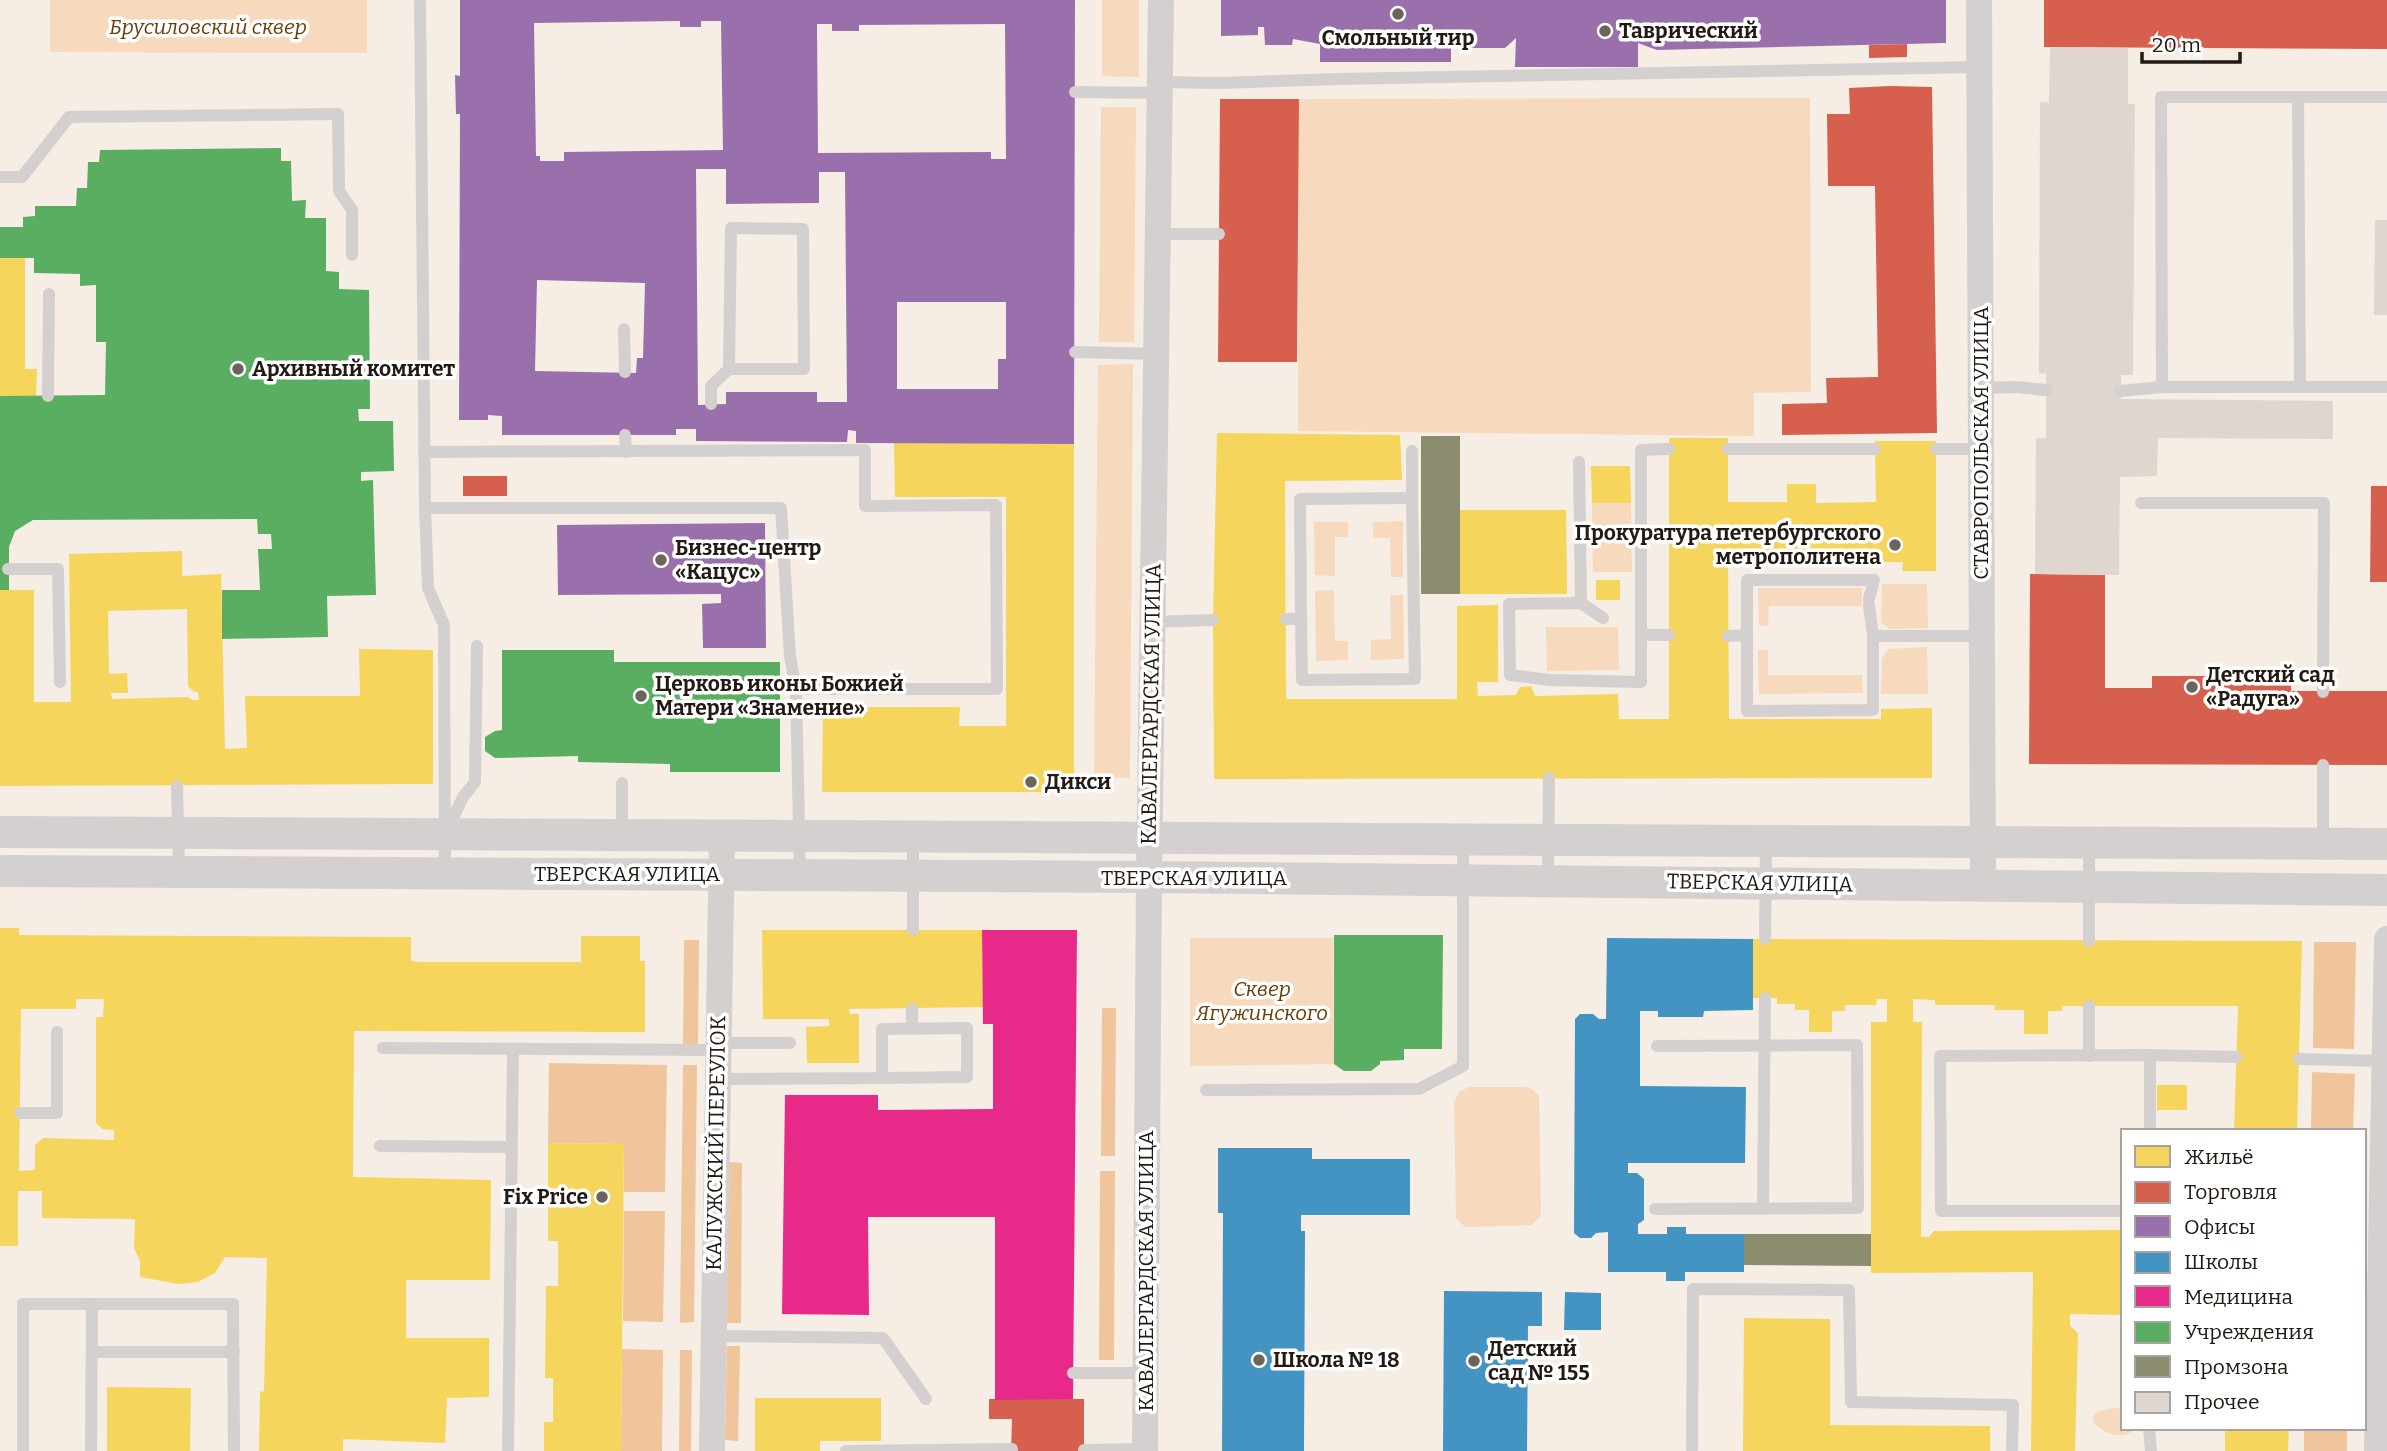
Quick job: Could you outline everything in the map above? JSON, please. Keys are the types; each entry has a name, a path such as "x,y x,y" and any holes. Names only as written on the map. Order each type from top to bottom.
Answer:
{"street":[{"name":"КАВАЛЕРГАРДСКАЯ УЛИЦА","path":"1145,1450 1149,838 1161,0"},
{"name":"СТАВРОПОЛЬСКАЯ УЛИЦА","path":"1979,0 1983,886"},
{"name":"ТВЕРСКАЯ УЛИЦА","path":"0,832 179,833 445,873 1149,877 2387,890"},
{"name":"ТВЕРСКАЯ УЛИЦА","path":"0,871 180,872 446,834 2387,844"},
{"name":"КАЛУЖСКИЙ ПЕРЕУЛОК","path":"712,1451 722,836"},
{"path":"2377,1451 2387,939"}],"lane":[{"path":"420,0 425,508 428,588 444,625 445,873"},
{"path":"1075,92 1351,78 1979,67"},
{"path":"2162,387 2161,97 2387,97"},
{"path":"2298,97 2300,386"},
{"path":"0,177 22,177 69,117 338,114 339,191 352,209 352,255"},
{"path":"711,404 711,386 729,369 804,369 803,229 731,229 729,369"},
{"path":"1158,233 1219,234"},
{"path":"48,294 48,396"},
{"path":"624,329 625,372"},
{"path":"1075,352 1156,354"},
{"path":"2120,391 2162,387 2387,387"},
{"path":"1981,388 2046,390"},
{"path":"625,435 626,452"},
{"path":"424,452 626,452 711,446 864,450 865,506 996,505 998,689 796,689"},
{"path":"1603,618 1581,603 1509,604 1510,675 1549,680 1642,682 1641,450 1669,449"},
{"path":"1728,449 1875,449"},
{"path":"1936,449 1981,449"},
{"path":"1412,451 1415,679 1302,680 1300,499 1412,498"},
{"path":"1579,461 1581,603"},
{"path":"2141,503 2324,503 2323,692"},
{"path":"425,508 781,508 790,656 796,689 800,875"},
{"path":"8,569 58,569 60,682"},
{"path":"1747,580 1874,580 1869,602 1873,636 1873,710 1747,711 1747,635 1747,580"},
{"path":"1286,620 1301,619"},
{"path":"1153,622 1213,620"},
{"path":"1642,635 1669,635"},
{"path":"1728,636 1747,635"},
{"path":"1873,636 1982,636"},
{"path":"446,834 463,797 475,782 477,646"},
{"path":"1549,680 1549,695"},
{"path":"2322,844 2323,765"},
{"path":"1548,881 1549,778"},
{"path":"622,783 622,835"},
{"path":"177,786 180,872"},
{"path":"913,837 913,930"},
{"path":"1206,1090 1419,1089 1463,1066 1463,840"},
{"path":"1765,939 1766,841"},
{"path":"2089,843 2089,941"},
{"path":"1763,1208 1765,998"},
{"path":"2090,1006 2090,1056"},
{"path":"912,1009 912,1029"},
{"path":"717,1079 882,1078 967,1077 967,1028 882,1029 882,1078"},
{"path":"20,1113 57,1113 57,1032"},
{"path":"383,1048 513,1049 790,1043"},
{"path":"1655,1209 1858,1208 1857,1045 1657,1046"},
{"path":"508,1451 513,1049"},
{"path":"2150,1055 2150,1129"},
{"path":"2121,1211 1941,1212 1940,1056 2236,1057"},
{"path":"2299,1059 2384,1061"},
{"path":"380,1146 511,1147"},
{"path":"1692,1451 1693,1289 1732,1289 1850,1290 1851,1402 2013,1405 2012,1451"},
{"path":"23,1451 23,1304 233,1304 234,1451"},
{"path":"92,1304 92,1451"},
{"path":"714,1336 883,1338 926,1399"},
{"path":"92,1352 234,1352"},
{"path":"1073,1373 1145,1373"},
{"path":"2149,1430 2151,1451"},
{"path":"846,1451 1012,1450"},
{"path":"1084,1450 1145,1450"}],"green space":[{"name":"Брусиловский сквер","path":"50,0 367,0 367,53 50,52"},
{"path":"1102,0 1139,0 1139,77 1102,76"},
{"path":"1810,98 1811,392 1754,393 1754,436 1298,431 1299,99"},
{"path":"1101,107 1136,107 1134,342 1099,342"},
{"path":"1133,364 1130,778 1094,777 1098,365"},
{"path":"1592,503 1631,503 1632,572 1593,572"},
{"path":"1403,521 1403,577 1391,577 1390,538 1373,538 1373,522"},
{"path":"1314,522 1348,522 1348,537 1335,537 1335,576 1315,575"},
{"path":"1882,584 1927,584 1928,628 1890,629 1881,622"},
{"path":"1758,588 1862,588 1862,606 1769,606 1768,626 1759,625"},
{"path":"1334,590 1335,641 1348,641 1348,660 1316,661 1315,591"},
{"path":"1390,595 1403,595 1404,659 1371,660 1371,640 1391,639"},
{"path":"1546,627 1618,627 1619,670 1547,671"},
{"path":"1927,647 1928,694 1881,694 1882,659 1888,649"},
{"path":"1758,650 1768,650 1768,675 1862,675 1863,693 1759,694"},
{"name":"Сквер Ягужинского","path":"1190,938 1333,938 1334,1064 1190,1066"},
{"path":"1469,1087 1525,1087 1531,1088 1539,1096 1541,1212 1540,1217 1531,1225 1470,1227 1464,1226 1456,1218 1454,1102 1459,1092"},
{"path":"2121,1409 2121,1430 2132,1430 2128,1434 2108,1433 2094,1422 2094,1416 2101,1411"}],"shaded area":[{"path":"684,940 699,940 698,1045 683,1044"},
{"path":"2314,942 2356,942 2354,1049 2313,1048"},
{"path":"1102,1008 1116,1008 1115,1156 1101,1156"},
{"path":"549,1063 667,1065 665,1192 624,1192 624,1144 548,1143"},
{"path":"683,1065 697,1065 694,1322 680,1323"},
{"path":"2312,1072 2355,1074 2353,1129 2311,1129"},
{"path":"728,1162 742,1163 741,1323 727,1323"},
{"path":"1100,1171 1115,1171 1114,1360 1099,1360"},
{"path":"624,1211 665,1211 663,1322 623,1321"},
{"path":"727,1346 740,1346 738,1441 725,1440"},
{"path":"622,1349 663,1350 662,1451 621,1451"},
{"path":"680,1350 692,1350 691,1451 679,1451"},
{"path":"2304,1430 2347,1430 2347,1451 2304,1451"}],"building: Жильё":[{"path":"0,258 25,258 25,369 37,369 36,396 0,396"},
{"path":"1217,433 1400,435 1402,480 1285,481 1286,699 1457,699 1457,606 1498,605 1498,682 1477,682 1478,696 1516,695 1520,687 1531,686 1535,696 1618,694 1619,719 1669,719 1669,438 1728,438 1728,502 1787,502 1787,484 1816,484 1816,503 1876,502 1875,441 1936,441 1936,571 1902,571 1903,562 1728,562 1729,719 1881,719 1881,709 1932,708 1932,778 1214,779 1213,620"},
{"path":"894,443 1074,444 1074,792 822,792 823,707 960,707 959,726 1006,726 1006,497 895,497"},
{"path":"1591,466 1630,466 1631,503 1592,503"},
{"path":"1460,510 1566,510 1567,594 1460,594"},
{"path":"182,551 182,576 221,574 225,749 247,748 245,696 360,696 359,649 433,650 433,784 0,786 0,590 34,590 34,702 71,702 69,554","holes":["187,609 188,686 198,692 199,700 188,697 112,699 111,693 128,693 127,673 109,674 108,611"]},
{"path":"1596,580 1620,580 1620,600 1596,600"},
{"path":"0,928 19,928 19,935 411,937 411,961 421,962 581,962 581,936 640,936 640,961 645,961 645,1032 354,1031 353,1177 491,1180 490,1280 406,1280 406,1338 489,1338 489,1397 447,1398 445,1443 343,1439 343,1451 259,1451 260,1391 264,1392 267,1258 225,1257 215,1273 198,1282 178,1284 140,1277 140,1261 134,1248 135,1219 42,1218 42,1191 18,1191 18,1246 0,1246","holes":["76,999 104,999 103,1017 96,1017 96,1123 102,1129 114,1130 114,1140 43,1138 35,1145 35,1170 19,1171 21,1009 76,1009"]},
{"path":"762,930 982,930 983,1007 849,1009 850,1014 859,1014 859,1063 807,1063 806,1027 829,1026 829,1019 763,1019"},
{"path":"1753,939 2302,941 2297,1129 2234,1129 2238,1006 2062,1006 2062,1011 2048,1011 2048,1034 2024,1034 2024,1010 1994,1010 1995,1005 1935,1005 1935,1000 1913,999 1913,1022 1922,1022 1921,1237 1929,1237 1934,1231 2121,1230 2121,1315 2070,1314 2070,1326 2078,1333 2075,1451 2031,1451 2033,1272 1871,1273 1871,1022 1887,1022 1887,999 1877,999 1876,1005 1845,1005 1845,1011 1832,1011 1832,1032 1809,1032 1809,1010 1795,1010 1795,1004 1777,1004 1777,998 1753,998"},
{"path":"2157,1085 2187,1085 2187,1110 2157,1110"},
{"path":"548,1143 624,1144 621,1451 544,1451 544,1422 553,1422 553,1378 545,1378 546,1286 558,1286 558,1241 548,1241"},
{"path":"1744,1318 1830,1319 1830,1425 1990,1426 1990,1451 1743,1451"},
{"path":"107,1387 191,1388 190,1451 107,1451"},
{"path":"755,1398 881,1398 881,1441 820,1441 820,1451 755,1451"},
{"path":"2225,1430 2289,1430 2288,1451 2225,1451"}],"building: Торговля":[{"path":"2044,0 2387,0 2387,49 2044,47"},
{"path":"1907,44 1907,57 1869,58 1869,45"},
{"path":"1932,87 1937,433 1782,435 1782,404 1827,403 1826,378 1878,377 1875,186 1828,186 1827,114 1850,114 1849,88"},
{"path":"1220,99 1299,99 1297,362 1218,362"},
{"path":"463,476 507,476 507,496 463,496"},
{"path":"2371,486 2387,486 2387,582 2370,582"},
{"path":"2030,574 2105,575 2105,688 2152,688 2152,676 2291,676 2291,691 2387,691 2387,765 2029,764"},
{"path":"989,1399 1084,1399 1084,1451 1011,1451 1012,1419 989,1419"}],"building: Офисы":[{"path":"460,0 1075,0 1074,444 856,443 856,431 848,430 847,442 696,441 696,429 676,429 676,435 502,435 502,416 488,415 488,420 459,420 460,114 456,114 455,75 460,76","holes":["680,21 680,27 701,27 701,21 721,21 723,150 564,152 564,161 540,161 540,156 536,156 534,23","817,24 832,24 832,31 859,31 859,25 1005,24 1006,159 991,159 991,152 818,153","696,169 726,169 726,204 819,203 819,172 845,172 847,402 817,402 817,392 726,392 726,404 698,405","537,280 645,283 643,358 637,358 636,373 535,371","897,302 1006,302 1006,359 998,359 998,389 897,389"]},
{"name":"Таврический","path":"1221,0 1946,0 1946,43 1657,50 1638,43 1638,67 1515,67 1516,38 1505,48 1451,48 1451,62 1320,62 1320,44 1293,39 1292,45 1265,45 1264,27 1258,27 1258,35 1221,36"},
{"name":"Бизнес-центр «Кацус»","path":"765,523 766,648 703,648 702,604 721,603 721,594 558,595 557,525"}],"building: Школы":[{"path":"1607,938 1753,939 1753,1010 1704,1011 1703,1017 1658,1017 1658,1011 1640,1011 1640,1086 1746,1087 1745,1163 1628,1163 1628,1173 1637,1173 1644,1179 1644,1220 1638,1224 1638,1234 1667,1234 1667,1227 1686,1227 1686,1234 1744,1234 1744,1272 1685,1272 1685,1281 1666,1281 1666,1272 1608,1272 1608,1232 1596,1233 1591,1238 1580,1238 1574,1233 1575,1019 1580,1014 1593,1014 1599,1019 1606,1019"},
{"path":"1218,1148 1312,1148 1312,1159 1410,1159 1410,1215 1301,1215 1301,1231 1305,1231 1304,1451 1222,1451 1223,1213 1218,1213"},
{"path":"1444,1291 1542,1292 1542,1326 1528,1326 1527,1451 1443,1451"},
{"path":"1565,1292 1601,1293 1601,1330 1564,1330"}],"building: Медицина":[{"path":"982,930 1077,930 1073,1399 995,1400 995,1217 868,1217 869,1315 782,1314 785,1095 878,1095 878,1110 993,1109 993,1024 983,1024"}],"building: Учреждения":[{"name":"Архивный комитет","path":"281,148 281,161 291,161 292,201 306,200 305,218 326,218 326,271 339,272 339,289 369,290 370,409 358,409 359,421 393,421 394,471 361,472 361,481 373,480 376,595 327,596 328,637 222,639 222,590 260,590 258,549 272,549 271,534 258,534 257,519 33,520 15,531 9,547 9,590 0,590 0,396 105,395 106,342 96,342 96,285 80,286 80,274 34,273 34,258 0,258 0,227 23,227 23,217 35,216 35,206 76,206 77,188 87,188 88,162 99,162 100,150"},
{"name":"Церковь иконы Божией Матери «Знамение»","path":"502,650 614,650 614,662 780,662 780,772 670,772 670,764 578,762 578,756 495,758 485,751 485,737 502,730"},
{"path":"1334,935 1443,935 1442,1049 1404,1049 1404,1060 1380,1061 1371,1071 1344,1071 1334,1064"}],"building: Промзона":[{"path":"1421,436 1460,436 1460,594 1421,594"},
{"path":"1744,1234 1871,1234 1871,1266 1744,1265"}],"building: Прочее":[{"path":"2050,47 2128,48 2128,104 2135,104 2133,375 2121,375 2121,399 2333,401 2333,439 2158,438 2157,476 2120,477 2119,575 2035,574 2036,438 2046,438 2046,373 2039,374 2040,102 2049,103"},
{"path":"2375,220 2387,220 2387,315 2374,315"}],"place":[{"name":"Смольный тир","path":"1398,14"},
{"name":"Таврический","path":"1605,31"},
{"name":"Архивный комитет","path":"238,369"},
{"name":"Прокуратура петербургского метрополитена","path":"1895,545"},
{"name":"Бизнес-центр «Кацус»","path":"661,560"},
{"name":"Детский сад «Радуга»","path":"2192,687"},
{"name":"Церковь иконы Божией Матери «Знамение»","path":"641,696"},
{"name":"Дикси","path":"1031,782"},
{"name":"Fix Price","path":"602,1197"},
{"name":"Школа № 18","path":"1259,1360"},
{"name":"Детский сад № 155","path":"1474,1361"}]}
